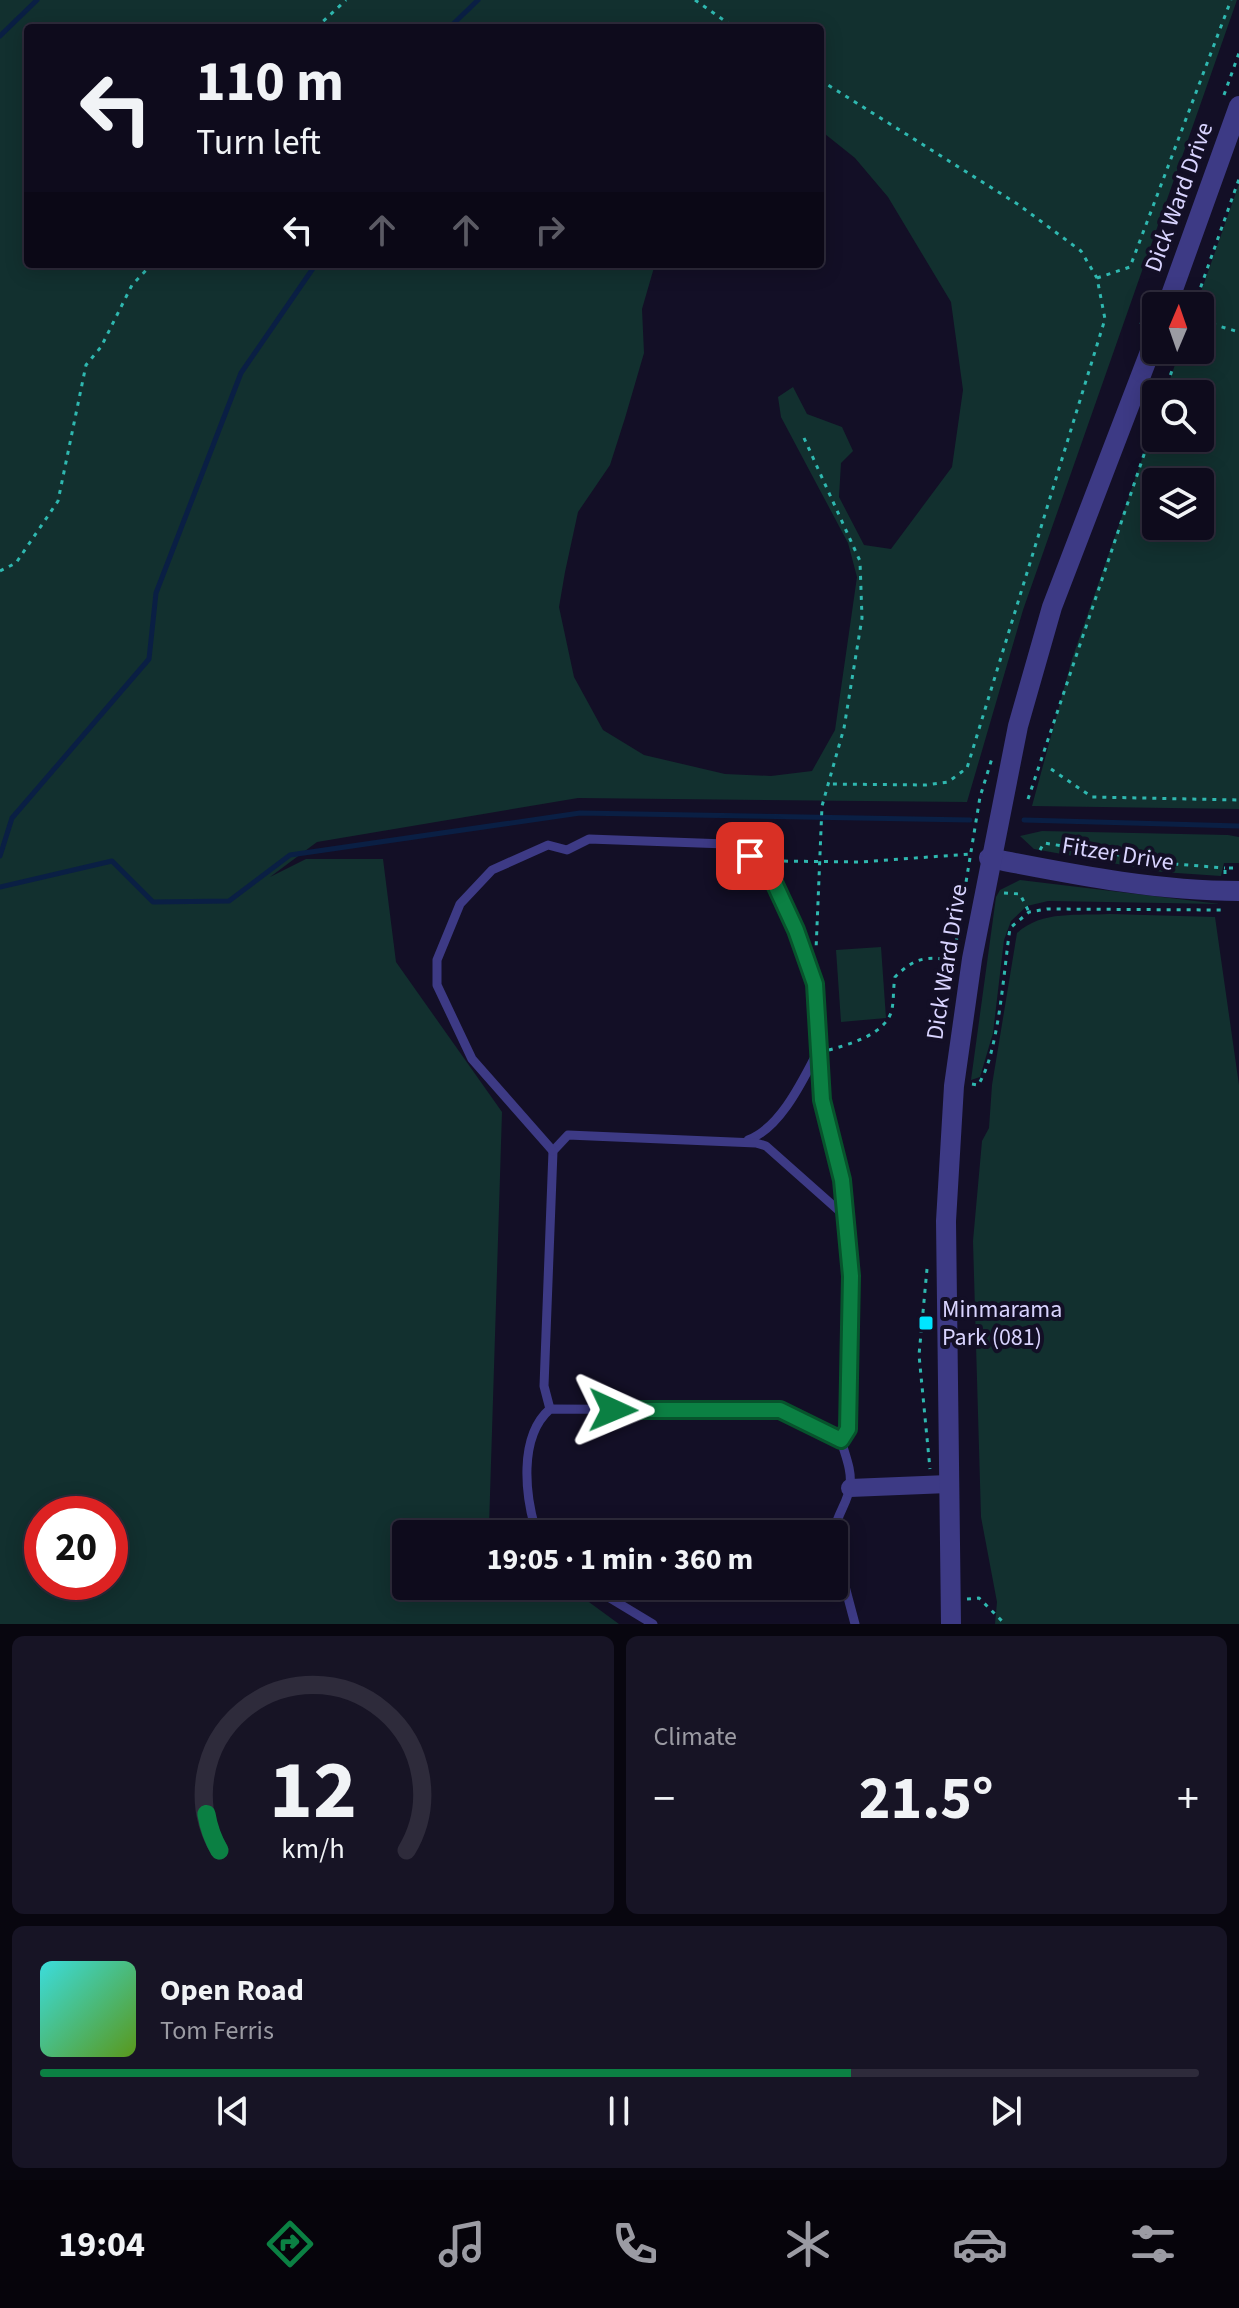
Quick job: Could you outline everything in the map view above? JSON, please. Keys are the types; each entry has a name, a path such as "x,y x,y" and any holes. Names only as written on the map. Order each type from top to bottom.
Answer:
{"street":[{"name":"Dick Ward Drive","path":"1172,292 1239,106"},
{"name":"Dick Ward Drive","path":"951,1624 946,1221 954,1083 980,856 998,820 1018,726 1052,607 1145,364"},
{"name":"Fitzer Drive","path":"980,856 1092,878 1193,891 1232,891"},
{"path":"850,1488 948,1484"}],"lane":[{"path":"553,1151 472,1059 437,985 437,960 460,904 492,870 548,845 567,850 589,839 726,844 739,849 771,876 796,930 815,984 822,1100 842,1180 851,1276 848,1429 841,1440"},
{"path":"745,1141 765,1131 817,1053"},
{"path":"550,1409 544,1386 553,1151 568,1135 745,1141 766,1146 846,1217"},
{"path":"532,1520 528,1506 530,1439 539,1418 550,1409 780,1410 841,1440 850,1468 850,1488 836,1520"},
{"path":"848,1598 855,1624"},
{"path":"613,1600 653,1624"}],"path":[{"path":"320,24 346,0"},
{"path":"695,0 729,24"},
{"path":"1097,278 1130,267 1231,0"},
{"path":"824,83 1019,205 1081,251 1097,278 1105,319 967,768 948,782 926,785 829,784"},
{"path":"1199,292 1239,179"},
{"path":"0,571 16,563 58,501 86,365 101,347 132,285 148,268"},
{"path":"1214,325 1239,332"},
{"path":"804,438 860,561 862,618 844,728 822,811 816,953"},
{"path":"1028,799 1145,452"},
{"path":"1051,769 1092,797 1239,800"},
{"path":"974,827 977,812"},
{"path":"1040,850 1044,843 1175,864 1239,868"},
{"path":"761,866 773,861 861,862 980,856"},
{"path":"954,1083 978,1085 984,1076 1010,928 1029,912 1095,908 1225,910 1232,891 1225,868"},
{"path":"1020,894 1023,888"},
{"path":"999,892 1020,894"},
{"path":"1020,894 1029,912"},
{"path":"817,1053 853,1043 886,1024 892,1011 895,977 912,960 927,956 952,960"},
{"path":"979,1598 1005,1624"}],"green space":[{"path":"0,0 1237,0 1023,610 967,802 578,798 317,842 270,877 306,859 383,859 396,962 502,1112 489,1520 392,1520 392,1600 586,1600 619,1624 0,1624","holes":["24,24 824,24 824,133 855,158 888,197 951,302 963,390 952,467 891,549 864,545 839,497 841,463 853,451 842,427 807,414 793,387 778,397 781,417 848,543 857,577 835,730 812,771 771,776 725,774 644,755 603,730 574,677 559,607 578,512 610,465 644,353 642,309 654,268 24,268"]},
{"path":"1239,184 1239,809 1032,806 1072,659 1144,452 1214,452 1214,380 1170,380 1175,364 1214,364 1214,292 1201,292"},
{"path":"1042,831 1228,835 1239,837 1239,863 1224,863 1221,876 1162,872 1034,849 1020,836"},
{"path":"1020,880 1220,904 1048,901 1027,906 1011,921 1004,940 993,1033 980,1077 971,1080 996,897 1000,890"},
{"path":"1110,914 1215,917 1239,1085 1239,1624 995,1624 997,1602 981,1517 973,1241 982,1141 989,1128 992,1085 1017,933 1049,917"},
{"path":"881,947 886,1018 841,1022 836,950"}],"waterway":[{"path":"0,36 37,0"},
{"path":"453,24 478,0"},
{"path":"0,856 12,818 149,659 156,593 241,373 313,268"},
{"path":"0,887 112,861 153,902 229,901 290,855 580,813 970,820"},
{"path":"1024,820 1239,826"}],"place":[{"name":"Minmarama Park (081)","path":"926,1323"}],"route":[{"path":"613,1410 780,1410 826,1436 841,1440 848,1429 851,1276 842,1180 822,1100 815,984 796,930 771,876 750,856"}]}
